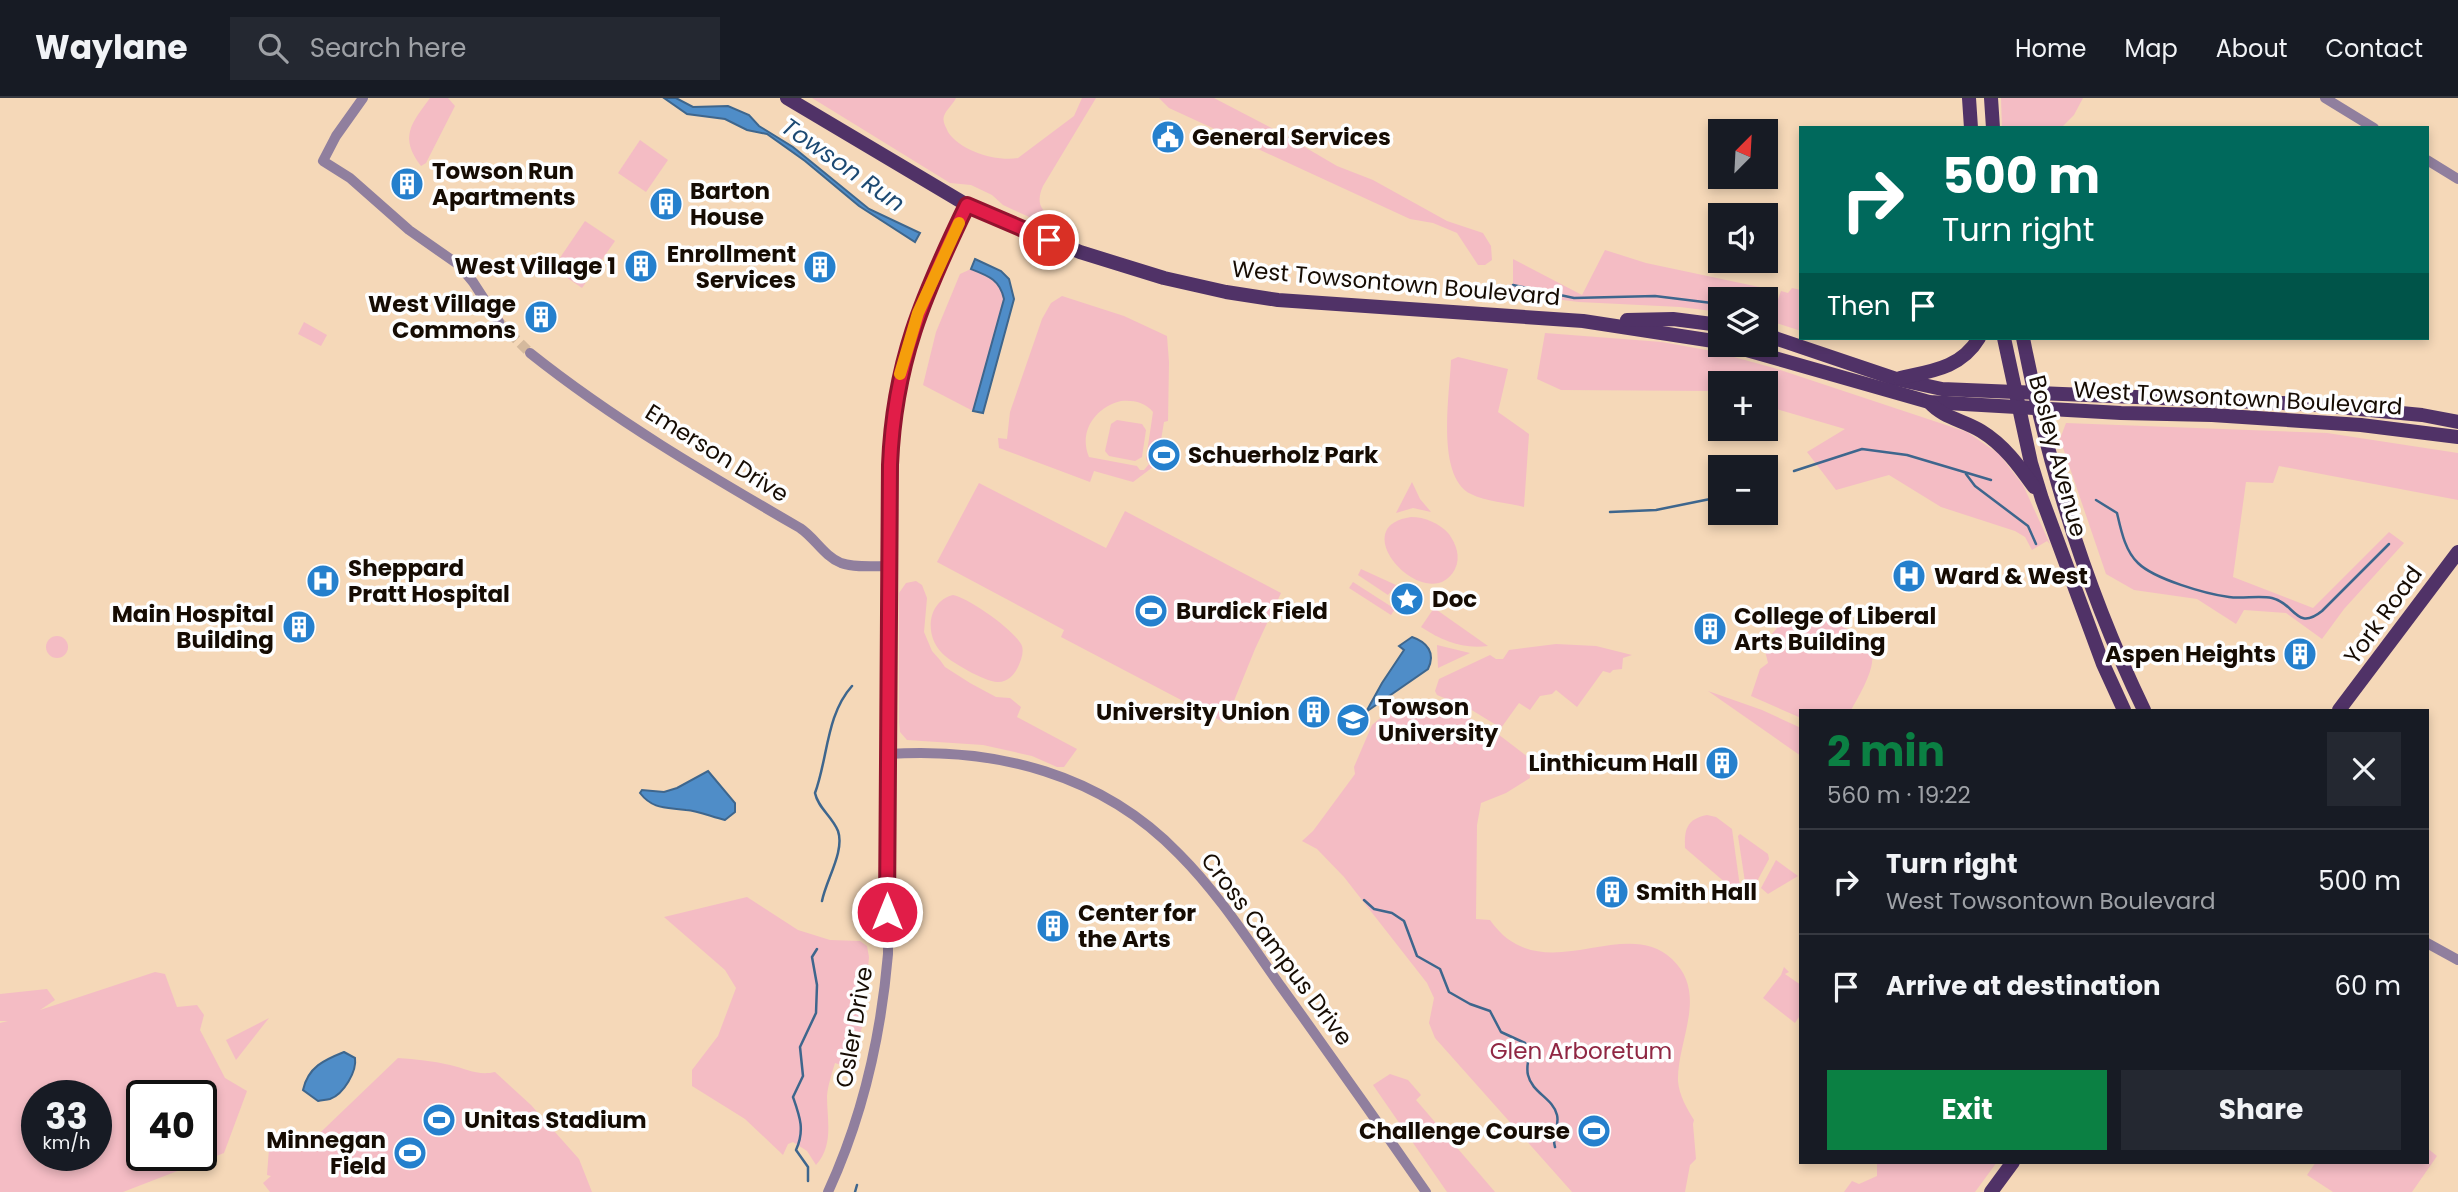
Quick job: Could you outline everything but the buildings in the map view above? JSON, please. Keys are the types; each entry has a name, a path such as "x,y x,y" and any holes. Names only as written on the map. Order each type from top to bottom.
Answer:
{"main road":[{"name":"West Towsontown Boulevard","path":"787,98 967,205 1093,256 1164,278 1226,292 1311,303 1583,321 1708,340"},
{"path":"1969,98 1971,126"},
{"path":"1991,98 1993,126"},
{"name":"West Towsontown Boulevard","path":"1583,321 1673,319 1708,323"},
{"name":"West Towsontown Boulevard","path":"1778,339 1896,379 1952,390 2307,404 2422,415 2458,422"},
{"path":"1896,379 1950,366 1964,358 1978,340"},
{"name":"Bosley Avenue","path":"2004,340 2031,463 2042,499 2103,664 2124,709"},
{"name":"Bosley Avenue","path":"2023,340 2037,409 2068,519 2119,656 2144,709"},
{"name":"West Towsontown Boulevard","path":"1771,357 1929,402 2361,425 2458,438"},
{"path":"1929,402 1938,413 1961,420 1999,444 2019,466 2042,499"},
{"name":"York Road","path":"2343,709 2458,552"},
{"path":"1992,1192 2013,1164"}],"street":[{"path":"363,98 323,160 350,178 409,230 459,265 499,322"},
{"path":"2325,98 2371,126"},
{"path":"2429,161 2458,179"},
{"name":"Osler Drive","path":"828,1192 848,1147 861,1106 884,1005 888,954 890,444 898,385 918,313 967,205"},
{"name":"Emerson Drive","path":"530,353 627,423 749,500 806,532 836,560 853,565 889,566"},
{"name":"Cross Campus Drive","path":"888,754 967,754 1030,766 1088,789 1122,808 1155,833 1178,852 1221,903 1426,1192"},
{"path":"2429,944 2458,960"}],"green space":[{"path":"430,98 448,98 455,106 426,163 421,166 410,147 410,131"},
{"path":"812,98 956,98 944,118 948,132 954,139 980,154 1009,159 1018,158 1074,116 1082,98 1096,98 1040,195 1042,208 1046,213 1074,225 1064,230 1051,227 1003,205 992,195 971,185 950,183"},
{"path":"1159,98 1214,98 1337,166 1373,180 1447,221 1483,233 1491,246 1492,260 1485,265 1478,265 1457,233 1433,223 1410,219 1169,108"},
{"path":"2001,98 2083,98 2074,115 2063,126 2002,126"},
{"path":"640,140 668,160 646,192 618,173"},
{"path":"585,221 615,241 582,288 553,268"},
{"path":"1605,250 1646,263 1759,287 1708,287 1708,310 1579,302 1481,290 1513,284 1513,259 1582,295"},
{"path":"971,269 993,280 1000,287 1004,299 973,411 923,385 936,332 960,274"},
{"path":"1792,288 1799,290 1799,330 1778,324 1778,299 1781,291 1788,293"},
{"path":"1062,296 1124,316 1167,336 1168,421 1164,422 1157,464 1133,482 1094,471 1090,482 999,448 998,438 1007,439 1010,412 1042,319 1051,303","holes":["1121,401 1143,404 1153,412 1146,459 1149,464 1144,470 1137,466 1089,457 1086,447 1088,429 1097,414"]},
{"path":"304,322 327,335 321,346 298,334"},
{"path":"1545,333 1662,342 1708,350 1708,357 1734,357 1774,368 1967,432 1999,454 2023,485 2050,544 2047,541 2032,550 2025,537 2015,531 1941,507 1889,475 1836,490 1807,452 1845,429 1778,409 1778,371 1708,371 1708,391 1561,390 1537,379"},
{"path":"1458,357 1508,369 1498,412 1529,434 1524,507 1471,494 1460,485 1453,470 1449,453 1447,412 1451,360"},
{"path":"1117,420 1142,424 1146,430 1142,457 1135,461 1109,456 1105,451 1111,424"},
{"path":"2066,423 2327,433 2458,453 2458,500 2279,466 2273,483 2246,482 2233,577 2313,608 2389,532 2404,543 2344,609 2322,639 2286,613 2244,610 2236,624 2197,599 2134,590 2106,574 2060,439"},
{"path":"1412,482 1420,499 1431,512 1413,508 1396,513"},
{"name":"Burdick Field","path":"979,483 1106,548 1125,511 1281,593 1225,723 1061,637 1064,630 937,562"},
{"path":"1411,517 1427,519 1436,524 1449,534 1454,542 1458,555 1457,564 1443,582 1427,583 1411,577 1397,566 1387,551 1385,536 1392,524"},
{"path":"1361,569 1396,585 1388,595 1358,575"},
{"path":"916,581 922,585 927,598 924,632 932,651 945,667 970,683 996,697 1010,698 1021,707 1017,717 1077,749 1064,767 1057,767 1032,756 983,745 907,740 900,732 899,593 906,583"},
{"path":"1353,582 1395,609 1391,615 1349,588"},
{"path":"953,595 991,616 1011,632 1022,646 1022,656 1013,675 1008,679 1002,682 993,681 977,675 951,661 936,645 932,636 931,619 938,604"},
{"path":"1434,608 1488,646 1453,643 1421,627"},
{"path":"1811,614 1850,630 1870,647 1870,671 1852,709 1799,709 1799,717 1751,696 1760,669 1768,663 1765,651 1771,635 1782,622 1795,616"},
{"path":"57,636 65,639 68,647 65,655 57,658 49,655 46,647 49,639"},
{"path":"1556,644 1596,646 1632,655 1623,658 1622,669 1610,673 1603,671 1577,707 1556,690 1552,694 1540,696 1530,710 1519,703 1501,728 1470,709 1437,695 1435,691 1439,679 1490,655 1503,659 1509,650"},
{"path":"1437,645 1470,653 1438,668"},
{"path":"1708,691 1762,710 1799,727 1799,755"},
{"name":"Glen Arboretum","path":"1406,701 1423,701 1448,714 1457,712 1490,728 1528,757 1530,778 1506,793 1481,803 1477,825 1476,919 1490,920 1510,941 1533,950 1557,952 1630,944 1652,947 1672,959 1683,973 1690,1002 1678,1081 1686,1107 1694,1120 1696,1159 1690,1165 1685,1192 1572,1192 1435,1038 1429,1023 1434,998 1427,983 1344,877 1317,849 1302,841 1313,831 1355,774 1354,767 1372,725"},
{"path":"1707,815 1716,817 1732,829 1740,887 1734,890 1685,848 1688,826 1695,819"},
{"path":"1740,834 1768,854 1769,859 1755,885 1745,882 1738,836"},
{"path":"1776,860 1798,876 1768,894 1761,888"},
{"path":"747,897 798,930 830,940 860,941 867,946 869,957 863,1024 852,1061 841,1065 835,1063 827,1096 827,1141 822,1157 816,1165 807,1151 793,1142 788,1144 783,1155 745,1119 692,1086 692,1070 718,1036 736,988 725,970 664,917"},
{"path":"1784,967 1789,972 1785,974 1799,984 1799,1017 1795,1023 1763,998"},
{"path":"155,972 165,974 177,1007 197,1005 204,1015 200,1030 225,1078 247,1091 224,1153 217,1156 217,1080 126,1080 126,1171 177,1171 123,1192 0,1192 0,1023 8,1021 0,1021 0,994 47,989 55,1000 40,1010"},
{"path":"269,1018 236,1060 226,1040"},
{"name":"Unitas Stadium","path":"398,1058 437,1062 478,1073 495,1072 531,1105 579,1159 592,1192 270,1192 263,1183 271,1176 267,1175 270,1135 296,1136 296,1149 300,1152"},
{"path":"1390,1074 1408,1080 1421,1095 1416,1100 1495,1192 1447,1192 1373,1085"},
{"path":"2429,1150 2437,1156 2412,1192 2333,1192 2307,1175 2315,1164 2429,1164"},
{"path":"1877,1164 1996,1164 1975,1192 1844,1192 1852,1181 1859,1184 1877,1176"}],"water":[{"name":"Towson Run","path":"664,98 676,98 693,107 728,106 749,115 759,126 793,147 869,209 920,233 915,242 859,206 805,161 767,134 747,130 725,119 687,114"},
{"path":"975,259 1001,271 1009,279 1014,299 983,413 973,411 1004,299 1000,287 993,280 971,269"},
{"path":"1412,637 1429,649 1431,658 1428,669 1366,712 1404,650 1399,646"},
{"path":"708,771 735,803 735,812 725,820 655,805 640,793 642,790 664,792 677,788"},
{"path":"344,1052 355,1058 355,1063 349,1082 340,1092 330,1099 318,1101 303,1090 313,1070 324,1061"}],"waterway":[{"path":"1513,285 1574,298 1655,296 1708,303"},
{"name":"Towson Run","path":"1794,471 1862,449 1907,455 1991,480"},
{"path":"1966,474 1975,486 2028,526 2036,544"},
{"name":"Towson Run","path":"1610,512 1656,510 1708,499"},
{"name":"Towson Run","path":"2096,500 2117,513 2130,553 2138,563 2156,575 2207,593 2272,598 2306,619 2322,611 2389,544"},
{"path":"822,901 837,856 839,839 838,831 815,793 832,723 843,697 852,686"},
{"path":"1364,900 1374,909 1392,913 1404,921 1417,956 1440,969 1449,992 1490,1011 1501,1032 1525,1043 1530,1081 1555,1109 1557,1115 1555,1147"},
{"path":"808,1181 808,1167 796,1150 801,1124 793,1097 803,1076 800,1047 816,1013 817,985 812,957 817,949"},
{"path":"855,1192 857,1185"}],"tunnel":[{"path":"499,322 530,353"}],"slow traffic":[{"path":"900,374 918,313 959,223"}],"place":[{"name":"General Services","path":"1168,137"},
{"name":"Towson Run Apartments","path":"407,184"},
{"name":"Barton House","path":"666,204"},
{"name":"West Village 1","path":"641,266"},
{"name":"Enrollment Services","path":"820,267"},
{"name":"West Village Commons","path":"541,317"},
{"name":"Schuerholz Park","path":"1164,455"},
{"name":"Ward & West","path":"1909,576"},
{"name":"Sheppard Pratt Hospital","path":"323,581"},
{"name":"Doc","path":"1407,599"},
{"name":"Burdick Field","path":"1151,611"},
{"name":"Main Hospital Building","path":"299,627"},
{"name":"College of Liberal Arts Building","path":"1710,629"},
{"name":"Aspen Heights","path":"2300,654"},
{"name":"University Union","path":"1314,712"},
{"name":"Towson University","path":"1353,720"},
{"name":"Linthicum Hall","path":"1722,763"},
{"name":"Smith Hall","path":"1612,892"},
{"name":"Center for the Arts","path":"1053,926"},
{"name":"Unitas Stadium","path":"439,1120"},
{"name":"Challenge Course","path":"1594,1131"},
{"name":"Minnegan Field","path":"410,1153"}],"route":[{"path":"887,912 890,465 896,393 906,349 930,284 967,205 1049,240"}]}
